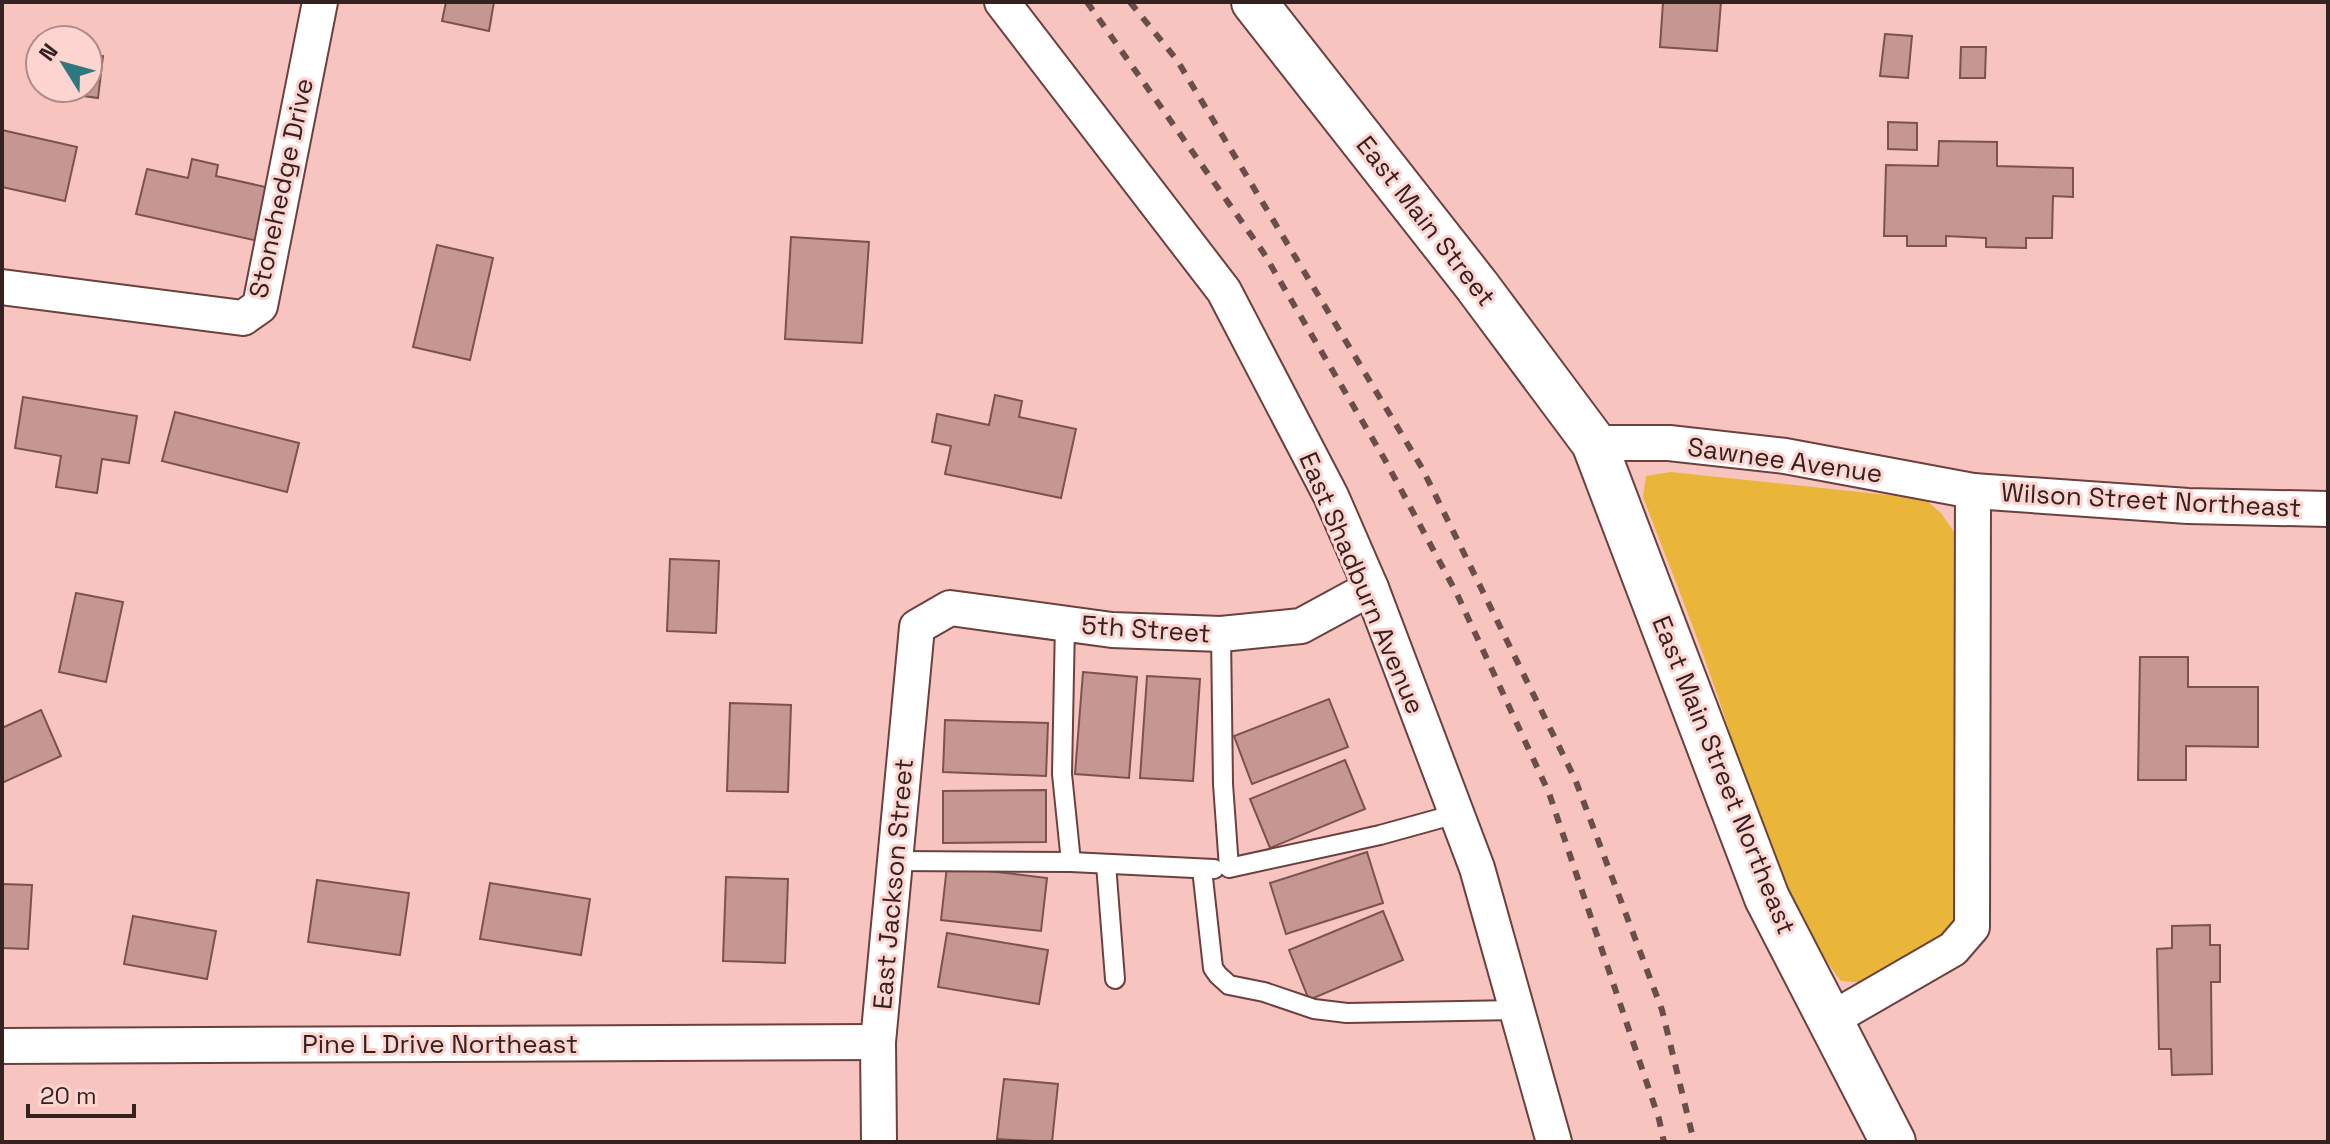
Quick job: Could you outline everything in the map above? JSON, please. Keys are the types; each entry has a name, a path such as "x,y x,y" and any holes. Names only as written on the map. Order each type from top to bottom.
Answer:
{"street":[{"name":"Stonehedge Drive","path":"2,287 243,318 260,306 320,2"},
{"name":"East Shadburn Avenue","path":"1002,2 1224,291 1331,496 1371,588 1477,868 1554,1142"},
{"name":"East Main Street","path":"1254,2 1477,286 1594,443"},
{"name":"Sawnee Avenue","path":"1594,443 1669,443 1785,456 1973,491"},
{"name":"East Main Street Northeast","path":"1594,443 1767,898 1893,1142"},
{"name":"Wilson Street Northeast","path":"1973,491 2188,506 2328,509"},
{"path":"1830,1020 1953,949 1972,927 1973,491"},
{"name":"5th Street","path":"917,627 950,608 1112,630 1221,634 1301,626 1371,588"},
{"name":"East Jackson Street","path":"879,1142 878,1042 917,627"},
{"name":"Pine L Drive Northeast","path":"2,1046 878,1042"}],"lane":[{"path":"1065,623 1062,774 1071,862"},
{"path":"1221,634 1223,784 1229,868"},
{"path":"895,861 1071,862 1229,868 1380,835 1456,814"},
{"path":"1106,864 1115,979"},
{"path":"1202,869 1213,968 1229,985 1264,992 1314,1009 1347,1013 1517,1010"}],"shaded area":[{"path":"1671,472 1925,499 1941,513 1959,539 1957,926 1868,983 1841,981 1800,916 1769,847 1702,651 1643,497 1646,476"}],"building":[{"path":"446,2 494,2 489,31 442,21"},
{"path":"1663,2 1721,2 1717,51 1660,47"},
{"path":"1885,34 1912,36 1908,78 1880,76"},
{"path":"1961,47 1986,47 1985,78 1960,78"},
{"path":"1888,122 1917,123 1917,150 1888,149"},
{"path":"2,130 77,147 65,201 2,187"},
{"path":"1939,141 1997,142 1997,166 2073,168 2073,197 2053,196 2052,238 2026,238 2026,248 1986,247 1986,238 1946,236 1946,246 1907,246 1907,236 1884,236 1886,165 1938,166"},
{"path":"192,159 218,165 216,176 270,188 258,241 136,214 147,169 188,178"},
{"path":"791,237 869,242 862,343 785,339"},
{"path":"437,245 493,258 470,360 413,347"},
{"path":"995,395 1022,401 1019,417 1076,429 1061,498 945,474 951,446 932,442 937,414 989,425"},
{"path":"23,397 137,416 129,463 102,459 97,493 56,487 61,456 15,448"},
{"path":"175,412 299,443 287,492 162,461"},
{"path":"670,559 719,561 716,633 667,631"},
{"path":"76,593 123,602 106,682 59,672"},
{"path":"2140,657 2188,657 2188,687 2258,687 2258,747 2186,746 2186,780 2138,780"},
{"path":"1083,672 1137,677 1129,778 1075,774"},
{"path":"1147,676 1200,679 1193,781 1140,778"},
{"path":"1329,699 1348,747 1252,784 1234,736"},
{"path":"730,703 791,705 788,792 727,791"},
{"path":"41,710 61,756 2,783 2,728"},
{"path":"945,720 1048,723 1046,776 943,772"},
{"path":"1345,760 1365,809 1270,848 1250,799"},
{"path":"1046,790 1046,842 943,843 943,791"},
{"path":"1367,852 1383,903 1286,934 1270,883"},
{"path":"947,866 1047,878 1041,931 941,920"},
{"path":"726,877 788,879 785,963 723,961"},
{"path":"317,880 409,893 400,955 308,942"},
{"path":"490,883 590,899 581,955 480,939"},
{"path":"2,884 32,885 28,949 2,948"},
{"path":"1383,911 1403,960 1309,1000 1289,950"},
{"path":"133,916 216,931 207,979 124,964"},
{"path":"2210,925 2210,945 2220,945 2220,982 2211,982 2212,1074 2172,1075 2171,1049 2159,1049 2157,949 2172,948 2172,926"},
{"path":"947,933 1048,950 1039,1004 938,987"},
{"path":"1004,1079 1058,1084 1052,1142 997,1139"}],"railway":[{"path":"1087,2 1263,252 1385,460 1457,594 1549,793 1659,1119 1664,1142"},
{"path":"1130,2 1177,60 1422,468 1575,779 1662,1010 1694,1142"}]}
